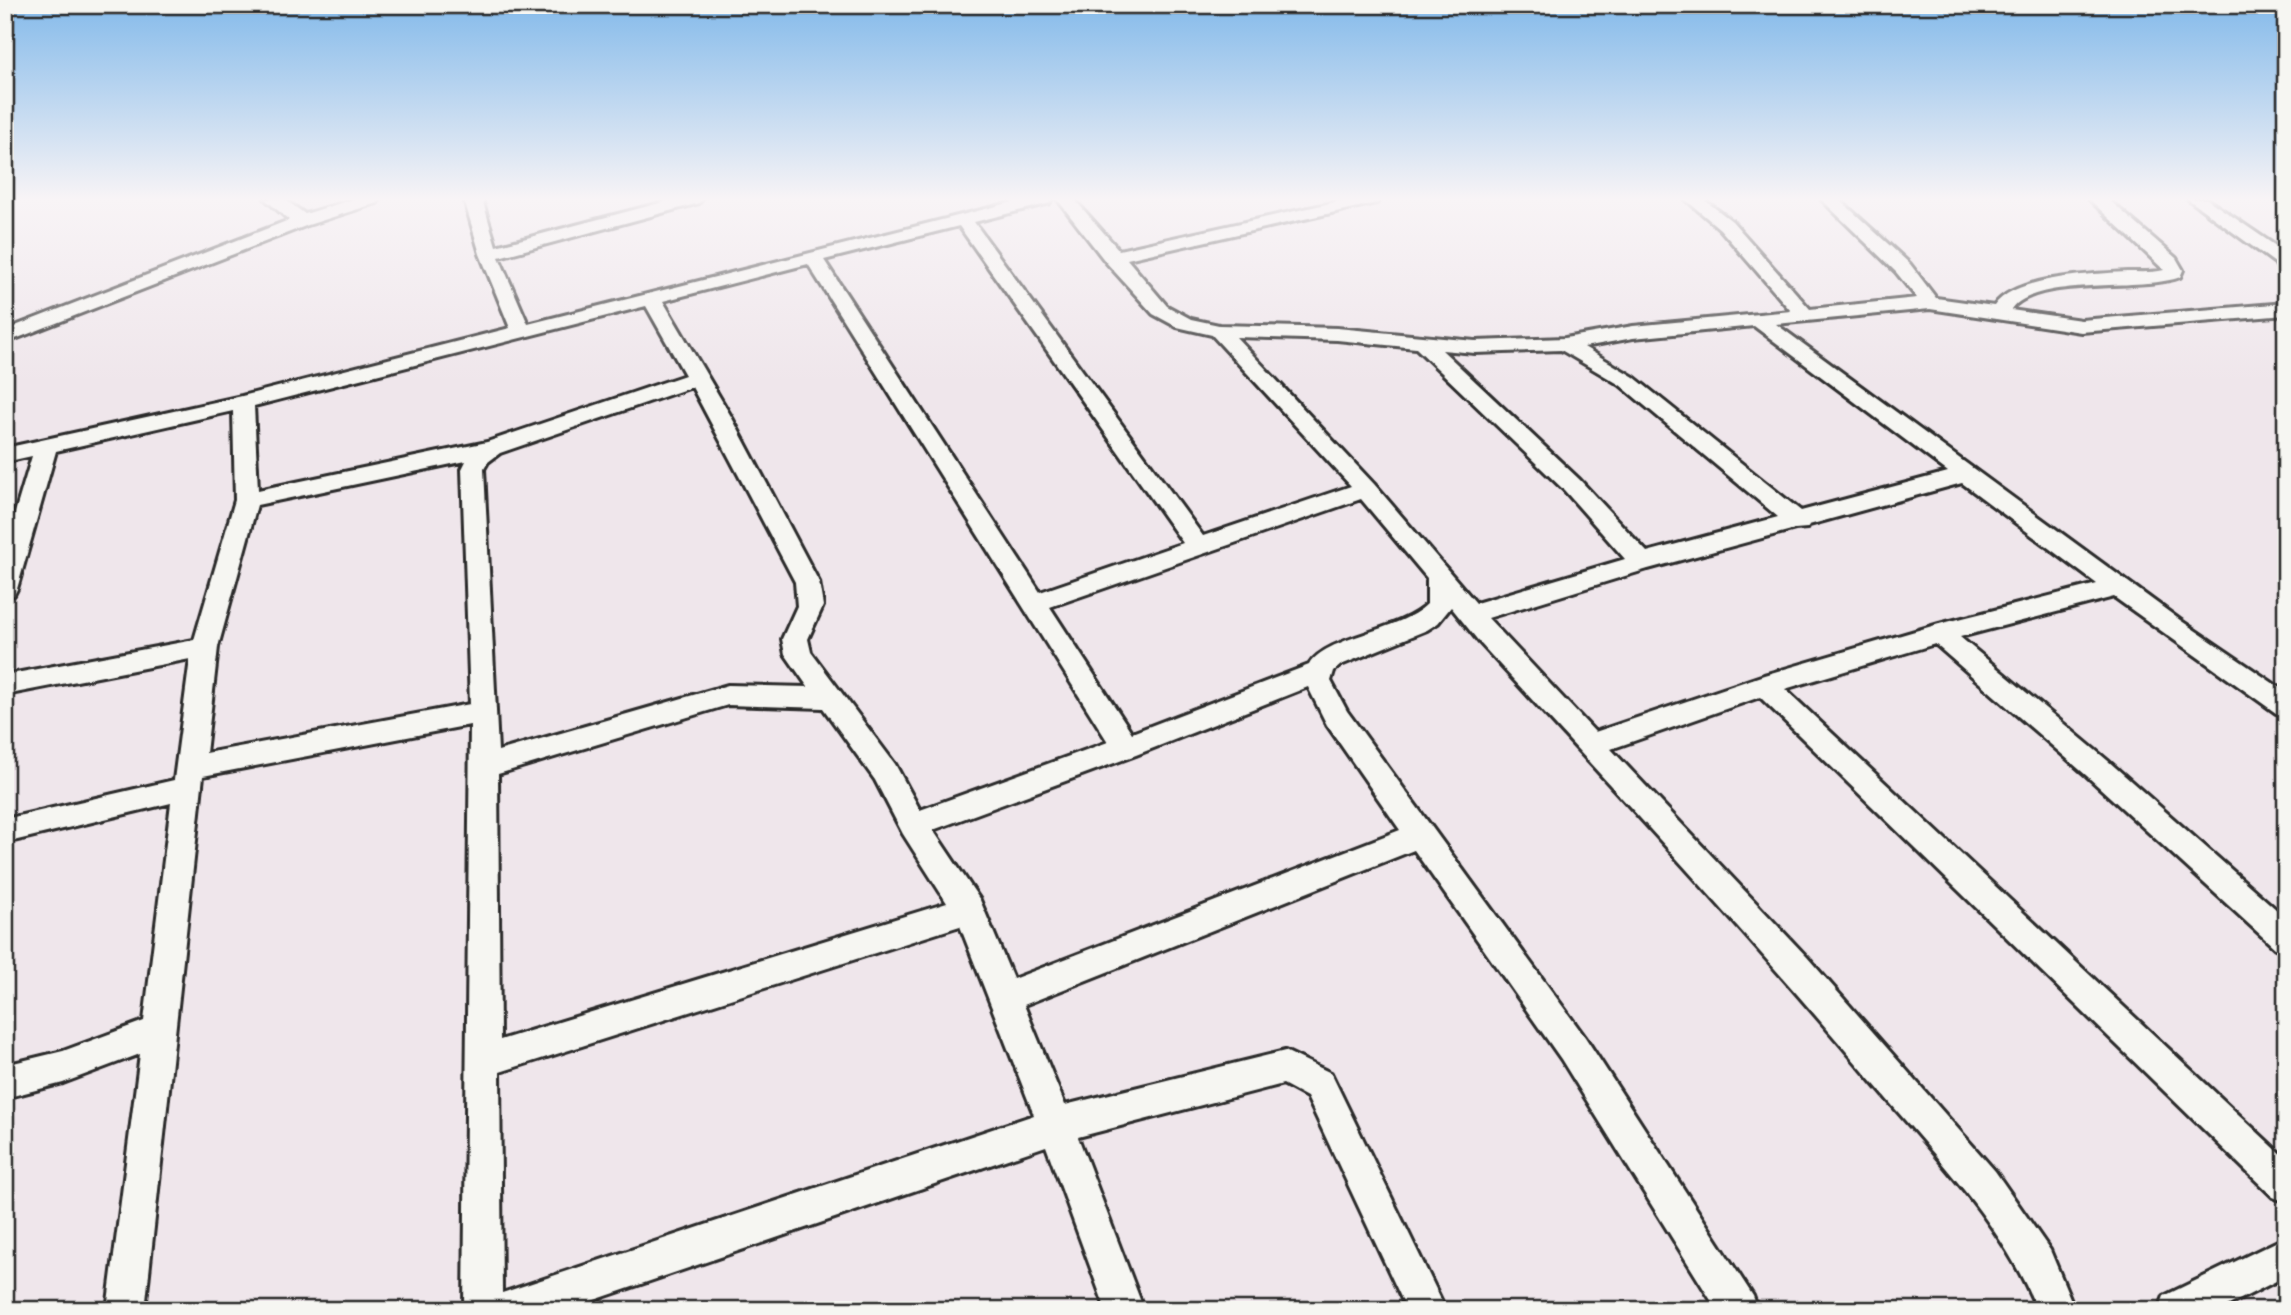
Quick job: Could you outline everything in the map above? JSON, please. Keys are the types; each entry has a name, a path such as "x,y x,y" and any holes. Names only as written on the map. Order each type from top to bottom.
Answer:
{"street":[{"path":"5,337 201,260"},
{"path":"492,260 521,331"},
{"path":"5,454 243,402 800,260"},
{"path":"815,260 1126,747"},
{"path":"993,260 1198,547"},
{"path":"1115,260 1160,310 1184,323 1219,331 1337,334 1475,347 1565,344 1633,332 1930,303 2081,326 2286,309"},
{"path":"1757,260 1805,315"},
{"path":"1895,260 1930,303"},
{"path":"1999,313 2003,302 2013,296 2065,281 2163,277 2174,270 2167,260"},
{"path":"651,298 807,582 810,606 795,639 795,646 885,772 913,825 969,910 1056,1125 1125,1310"},
{"path":"1758,320 2119,587 2286,706"},
{"path":"1219,331 1366,489 1470,614 1796,967 1982,1184 2037,1263 2056,1310"},
{"path":"1423,343 1572,485 1642,562"},
{"path":"1565,344 1627,382 1799,522"},
{"path":"247,500 492,448 697,378"},
{"path":"126,1310 160,1031 170,922 205,647 247,500 243,402"},
{"path":"5,589 46,445"},
{"path":"483,1310 484,712 473,469 478,458 492,448"},
{"path":"1470,614 1642,562 1799,522 1968,474"},
{"path":"1034,603 1366,489"},
{"path":"1439,576 1440,601 1430,616 1412,626 1345,651 1322,666 1318,681 1337,718 1573,1048 1739,1310"},
{"path":"1590,745 1764,685 1939,634 2119,587"},
{"path":"1939,634 2097,768 2286,938"},
{"path":"5,685 205,647"},
{"path":"913,825 1318,673"},
{"path":"1764,685 2286,1184"},
{"path":"483,767 729,695 831,698"},
{"path":"5,831 188,778 484,712"},
{"path":"1004,998 1419,835"},
{"path":"483,1061 969,910"},
{"path":"5,1082 63,1066 160,1031"},
{"path":"508,1310 1056,1125 1285,1066 1319,1085 1427,1310"},
{"path":"2178,1310 2286,1256"}]}
